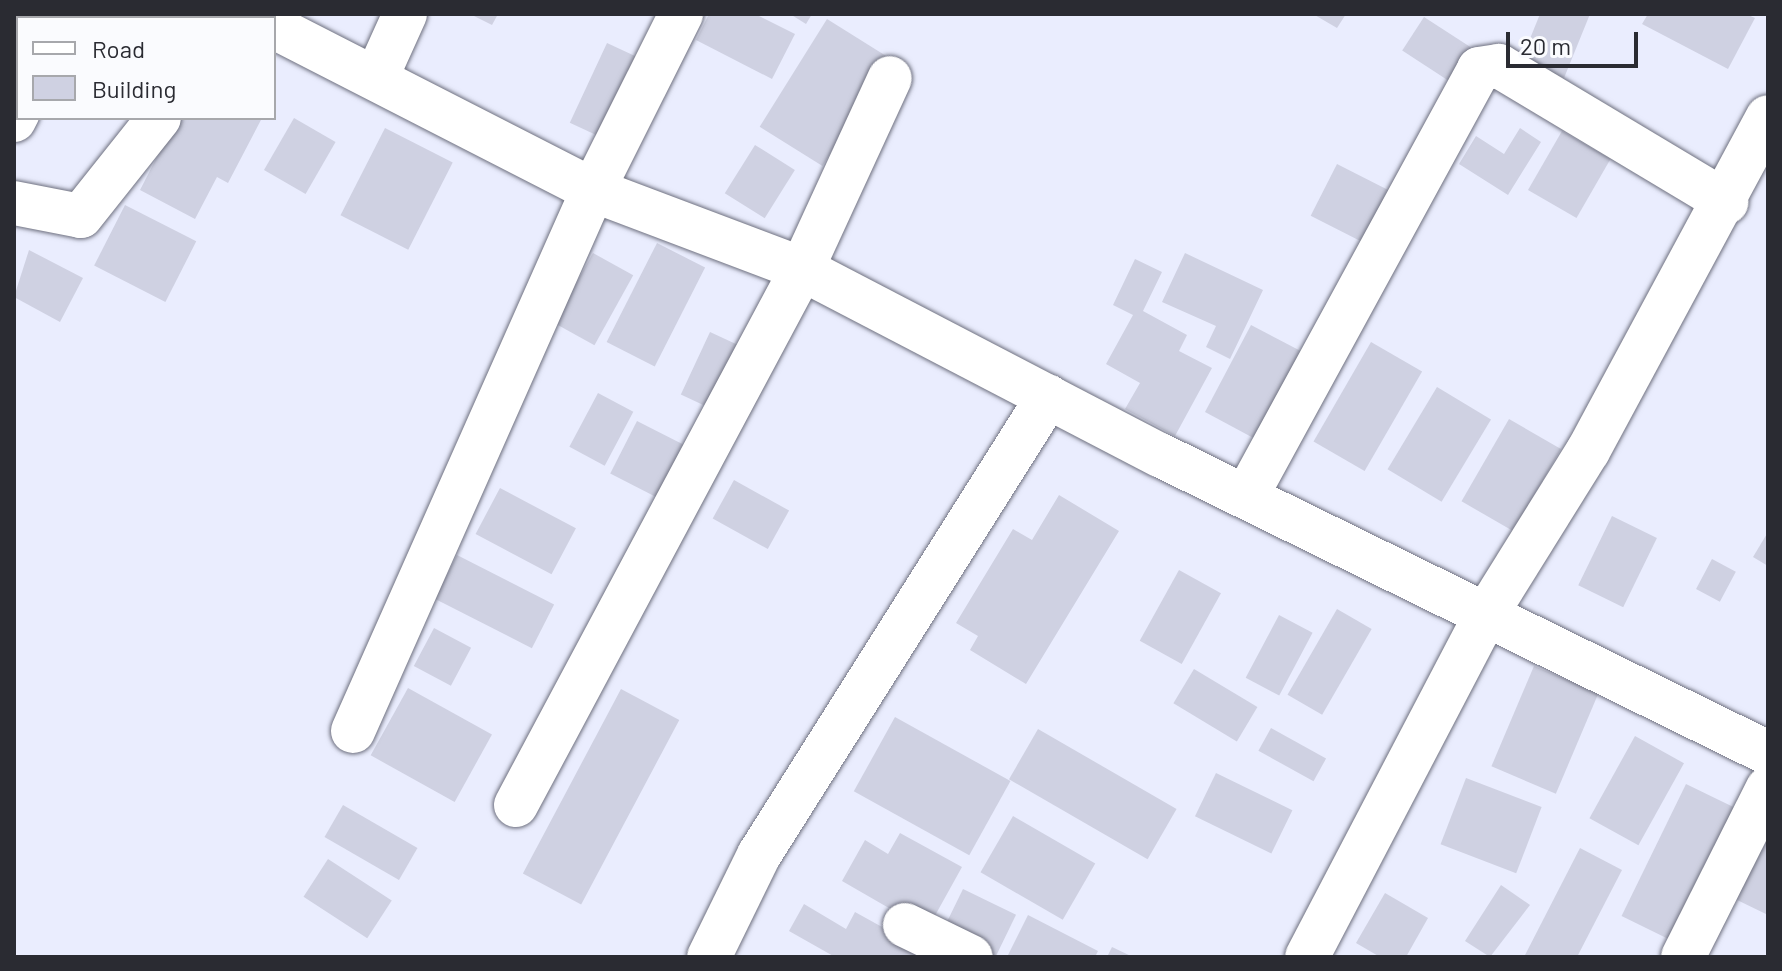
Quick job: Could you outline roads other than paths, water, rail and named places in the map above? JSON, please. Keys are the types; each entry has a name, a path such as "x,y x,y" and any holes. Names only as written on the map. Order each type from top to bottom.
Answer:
{"street":[{"path":"377,76 405,14"},
{"path":"353,731 593,190 681,14"},
{"path":"276,28 377,76 593,190 802,269 1048,397 1768,753"},
{"path":"1247,495 1479,69 1499,66 1726,202"},
{"path":"516,805 802,269 890,78"},
{"path":"1307,957 1487,613 1726,202 1768,117"},
{"path":"14,203 81,216 157,120"},
{"path":"709,957 759,855 1048,397"},
{"path":"1683,957 1768,788"},
{"path":"905,925 971,957"}]}
